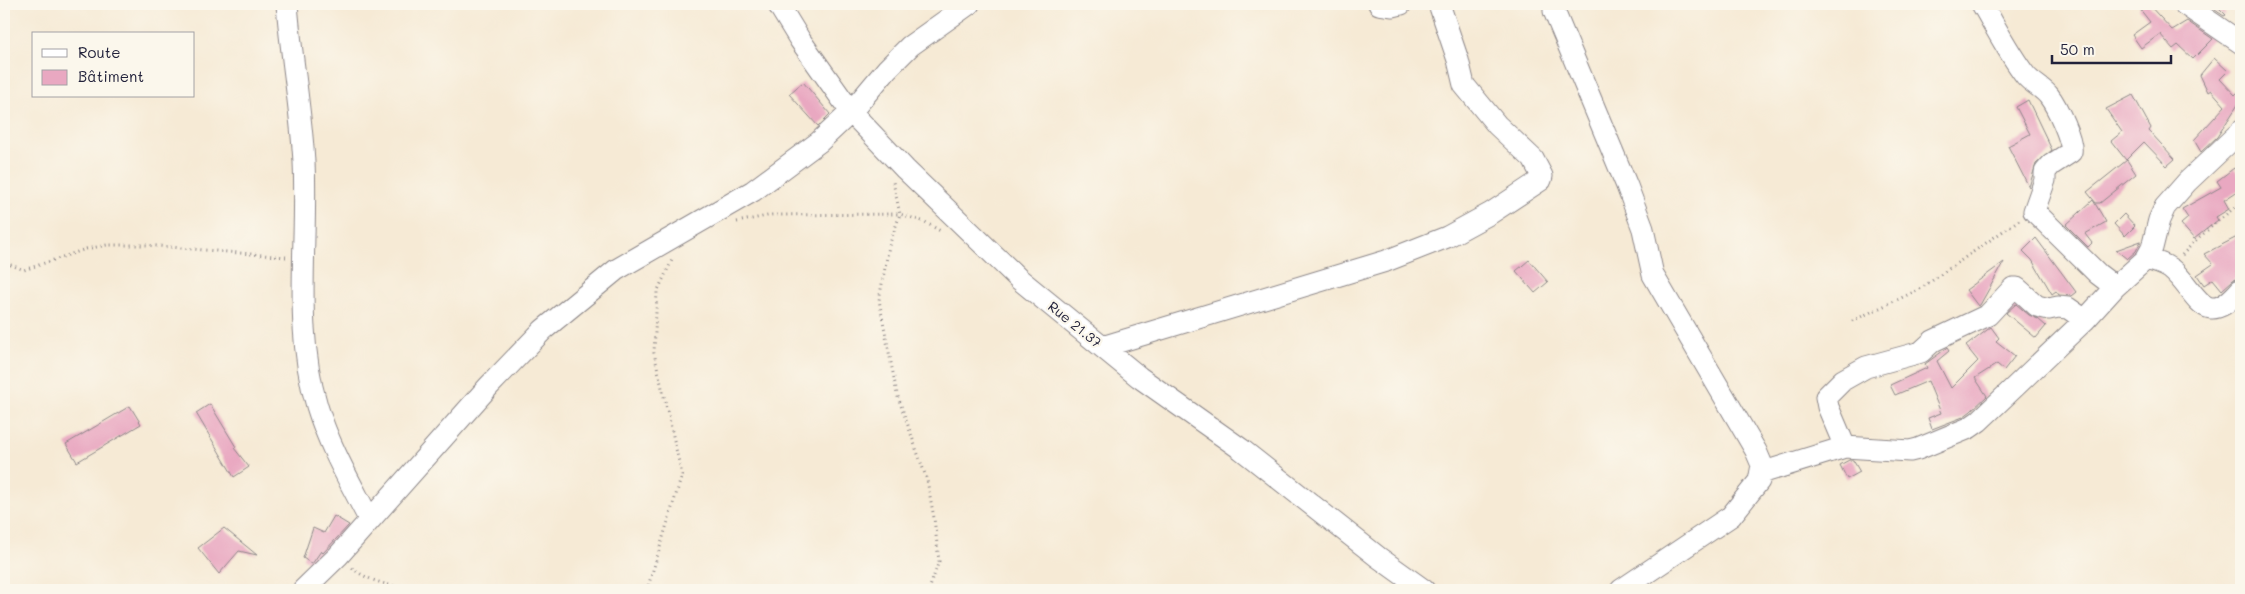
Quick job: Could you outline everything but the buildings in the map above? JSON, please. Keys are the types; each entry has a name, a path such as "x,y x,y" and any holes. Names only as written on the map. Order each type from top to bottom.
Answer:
{"street":[{"path":"287,4 304,161 303,323 308,371 316,406 330,444 369,519"},
{"name":"Rue 21.37","path":"778,4 800,40 851,112 905,169 1020,279 1139,377 1241,448 1378,557 1424,590"},
{"path":"303,590 338,556 489,386 543,330 616,270 753,191 819,142 851,112 887,69 910,46 970,4"},
{"path":"1379,4 1394,6 1401,4"},
{"path":"1102,347 1386,261 1447,237 1491,213 1541,180 1542,176 1533,159 1497,125 1464,85 1458,60 1439,4"},
{"path":"1555,4 1554,11 1643,229 1653,275 1756,451 1762,465 1759,481 1731,516 1621,590"},
{"path":"1982,4 2026,75 2035,86 2048,95 2057,110 2071,145 2071,152 2051,165 2045,172 2045,180 2034,211 2098,274 2115,287"},
{"path":"2184,4 2241,43"},
{"path":"1761,473 1846,447 1910,451 1926,447 1969,428 1996,406 2085,320 2115,287 2146,259 2152,248 2159,220 2165,207 2187,182 2241,131"},
{"path":"2146,259 2157,262 2171,270 2195,298 2208,308 2218,308 2241,292"},
{"path":"1846,447 1828,407 1826,397 1832,390 1866,367 1921,352 1933,341 1981,319 1994,309 2013,288 2017,288 2037,306 2049,309 2058,307 2068,308 2085,320"}],"path":[{"path":"891,176 900,214 889,246 879,300 897,394 927,480 934,518 939,561 929,590"},
{"path":"2171,270 2188,247 2241,202"},
{"path":"1852,321 1920,289 2034,211"},
{"path":"734,223 772,215 900,214 925,222 948,235"},
{"path":"4,257 12,265 24,270 86,249 107,245 146,244 304,258"},
{"path":"647,590 682,475 654,352 657,292 674,256"},
{"path":"338,556 359,574 383,583 414,590"},
{"path":"598,590 624,588 633,590"}]}
